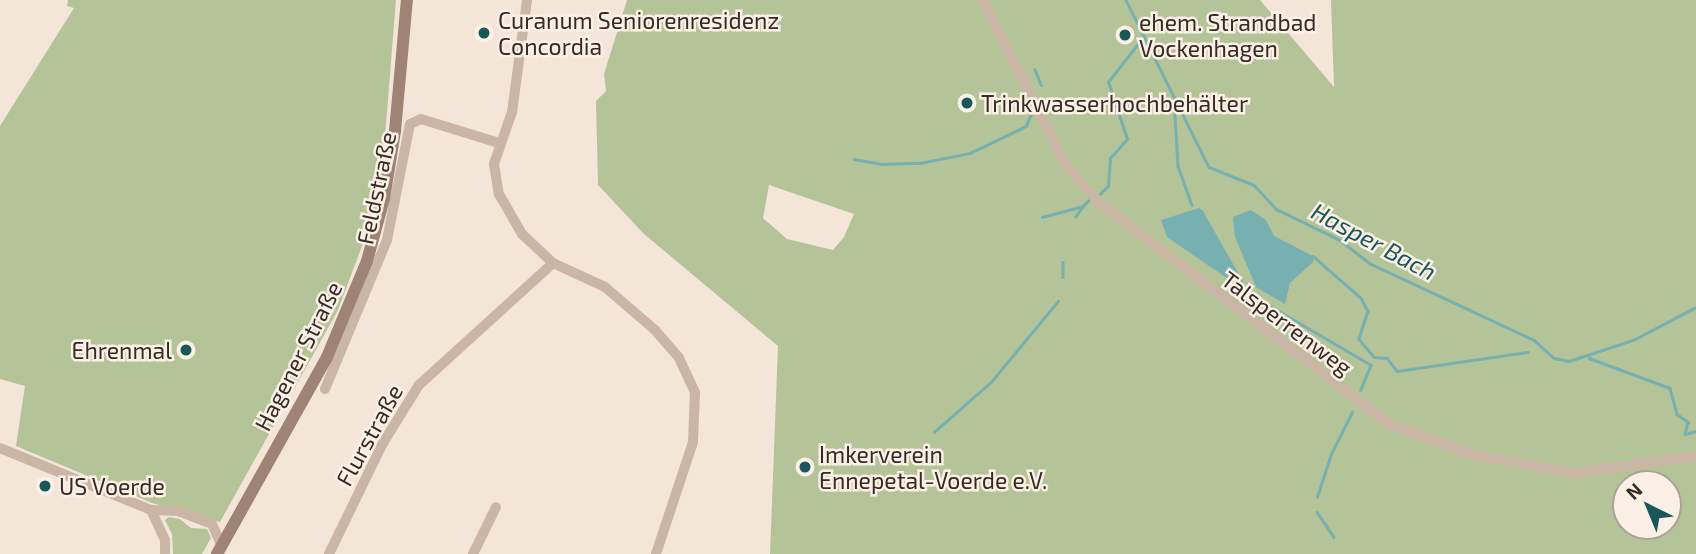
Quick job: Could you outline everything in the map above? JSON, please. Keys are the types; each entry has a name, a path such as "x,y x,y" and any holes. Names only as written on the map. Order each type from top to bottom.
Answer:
{"main road":[{"name":"Hagener Straße","path":"219,549 327,357 367,261 384,199 395,131 407,0"}],"street":[{"path":"527,0 512,112 499,143 494,164 499,194 522,234 553,263 619,296 679,358 695,392 693,442 656,554"},
{"name":"Talsperrenweg","path":"983,0 1065,164 1098,202 1389,424 1473,455 1574,473 1696,456"},
{"name":"Feldstraße","path":"325,389 387,240 410,124 421,119 499,143"},
{"name":"Flurstraße","path":"329,554 383,443 419,385 553,263"},
{"path":"0,448 151,510 178,511 212,524 219,549"},
{"path":"473,554 496,507"},
{"path":"151,510 165,540 165,554"}],"green space":[{"path":"68,0 396,0 380,198 338,310 220,522 152,503 16,446 25,386 0,379 0,126 74,8 67,6"},
{"path":"627,0 1260,0 1334,87 1331,0 1696,0 1696,554 770,554 778,346 644,234 598,185 596,101 606,91 604,74","holes":["769,185 854,214 844,237 833,250 787,239 763,218"]},
{"path":"169,517 180,519 191,528 207,529 211,538 202,554 173,554 172,534 165,520"}],"water":[{"path":"1199,208 1250,294 1167,237 1161,220"},
{"path":"1251,210 1266,220 1274,236 1313,256 1313,262 1290,283 1285,304 1256,287 1235,237 1233,217"}],"waterway":[{"name":"Hasper Bach","path":"1126,0 1209,167 1254,185 1276,209 1340,240 1371,264 1534,340 1554,358 1569,361 1633,340 1696,307"},
{"path":"1100,194 1108,186 1110,158 1127,139 1108,82 1144,36"},
{"path":"1035,69 1041,85"},
{"path":"1174,99 1178,166 1192,205"},
{"path":"854,159 882,164 920,163 970,153 1026,126 1032,111"},
{"path":"1042,217 1083,206 1089,200"},
{"path":"1075,217 1083,206"},
{"path":"1313,256 1361,298 1368,311 1359,339 1374,357 1387,358 1397,371 1528,352"},
{"path":"1063,262 1063,277"},
{"path":"1250,294 1371,365 1361,390"},
{"path":"934,432 991,382 1058,301"},
{"path":"1589,358 1670,388 1677,414 1688,422 1685,434 1696,431"},
{"path":"1317,497 1331,454 1352,412"},
{"path":"1317,512 1334,537"}],"place":[{"name":"Curanum Seniorenresidenz Concordia","path":"484,33"},
{"name":"ehem. Strandbad Vockenhagen","path":"1125,35"},
{"name":"Trinkwasserhochbehälter","path":"967,103"},
{"name":"Ehrenmal","path":"186,350"},
{"name":"Imkerverein Ennepetal-Voerde e.V.","path":"805,467"},
{"name":"US Voerde","path":"45,486"}]}
